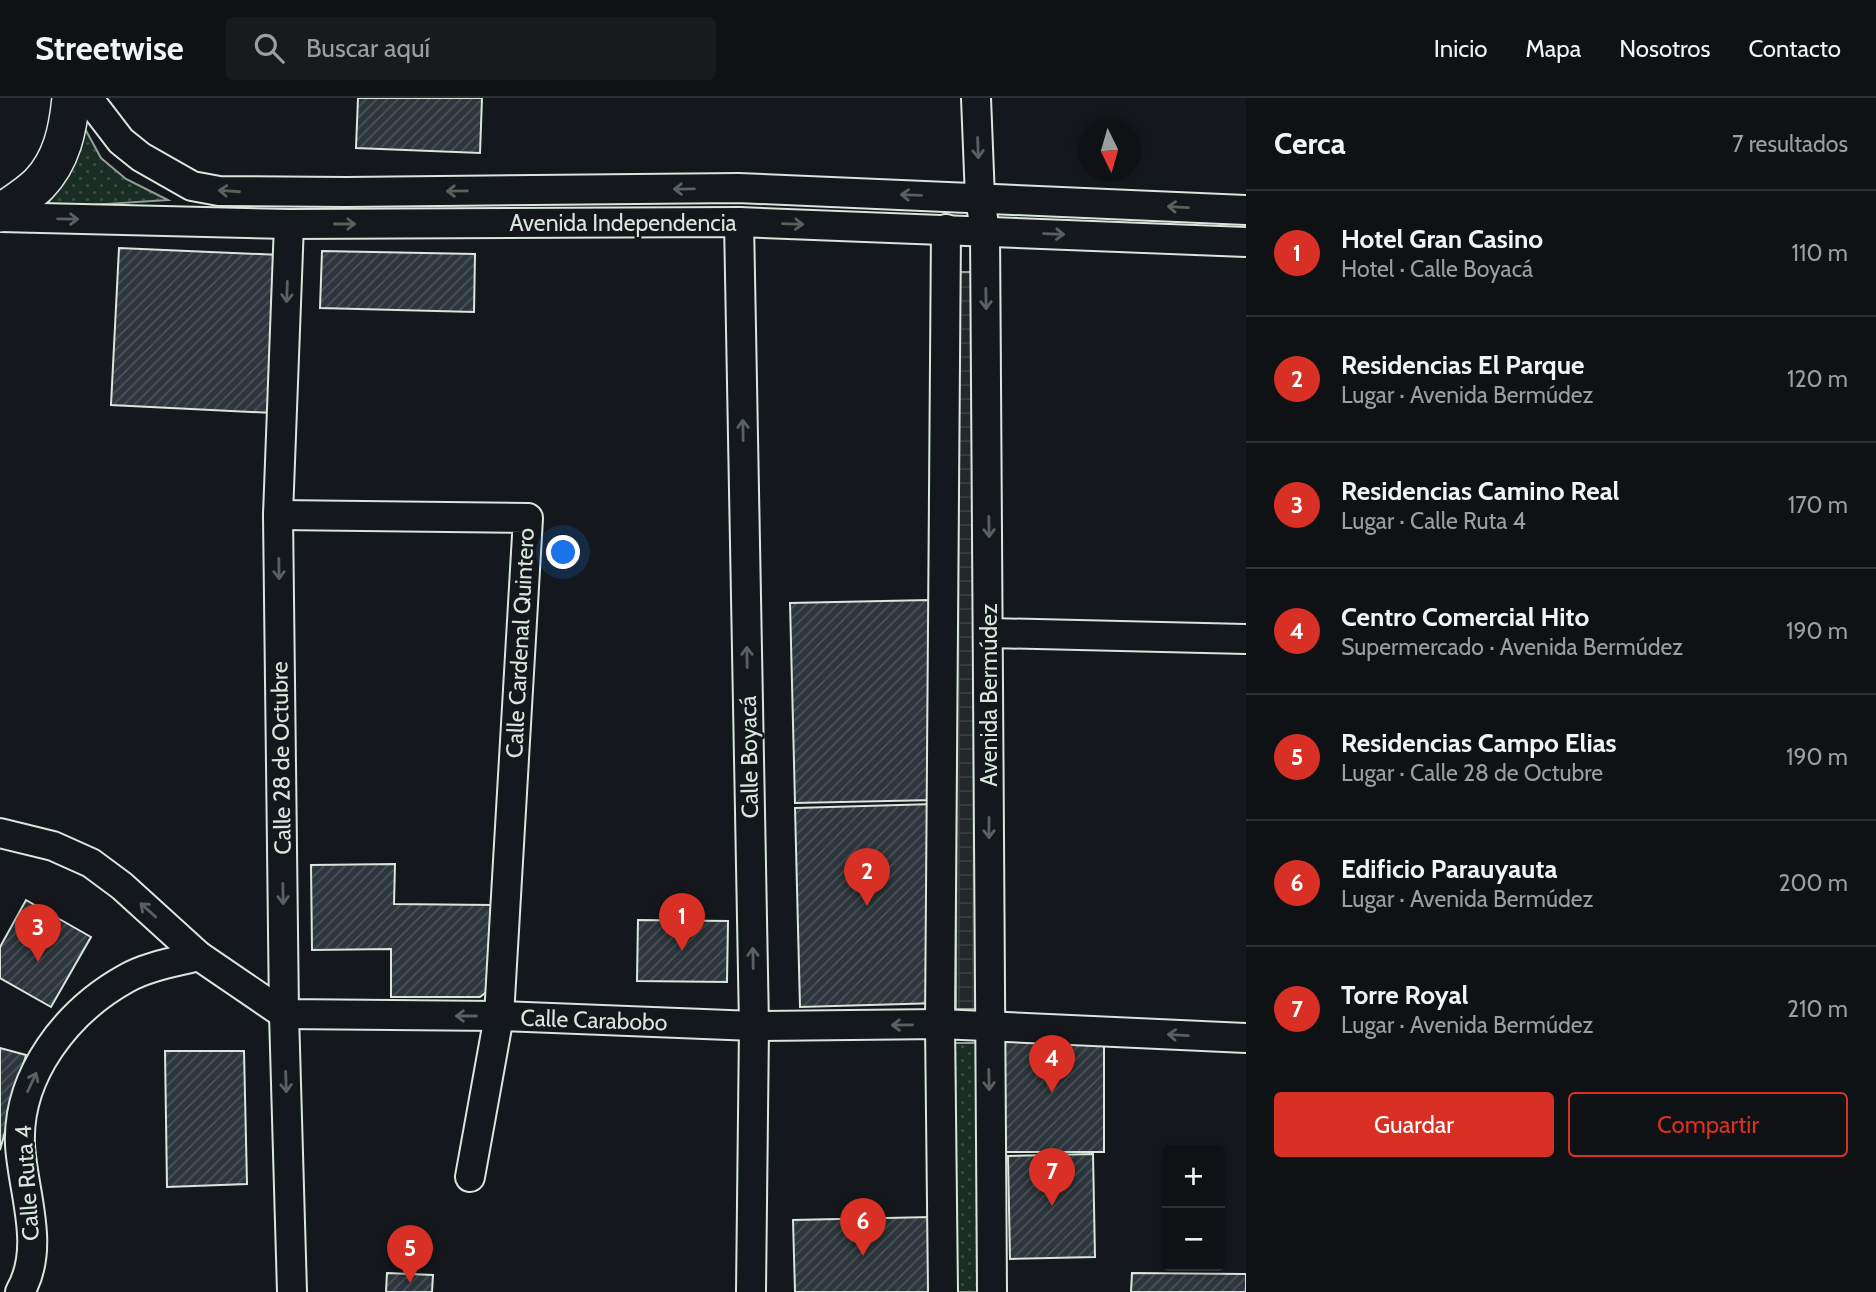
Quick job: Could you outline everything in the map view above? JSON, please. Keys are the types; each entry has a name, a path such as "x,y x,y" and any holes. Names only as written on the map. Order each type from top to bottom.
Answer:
{"main road":[{"path":"0,215 40,184 60,154 71,98"}],"street":[{"name":"Avenida Independencia","path":"88,98 121,141 141,157 192,186 219,191 738,188 1246,210"},
{"name":"Avenida Bermúdez","path":"976,98 980,198 985,231 990,633 989,1026 992,1292"},
{"name":"Avenida Independencia","path":"0,215 289,224 739,222 1246,242"},
{"name":"Calle Boyacá","path":"739,222 754,1026 751,1292"},
{"name":"Calle 28 de Octubre","path":"289,224 278,515 284,1014 292,1292"},
{"name":"Avenida Bermúdez","path":"943,1292 940,1024 946,229"},
{"name":"Calle Cardenal Quintero","path":"278,515 528,518 499,1016"},
{"path":"990,633 1246,639"},
{"path":"0,833 53,846 91,863 122,886 199,956 284,1014"},
{"name":"Calle Ruta 4","path":"20,1292 29,1276 32,1239 20,1145 27,1088 58,1037 78,1014 100,995 129,976 199,956"},
{"name":"Calle Carabobo","path":"284,1014 499,1016 754,1026 940,1024 1246,1038"},
{"path":"470,1177 499,1016"}],"green space":[{"path":"83,125 101,158 126,179 168,200 45,208 74,161"},
{"path":"955,1043 980,1043 981,1292 956,1292"}],"shaded area":[{"path":"957,272 981,272 980,1009 956,1009"}],"building":[{"path":"358,98 482,98 480,153 356,148"},
{"path":"119,248 280,255 272,413 111,405"},
{"path":"322,251 475,254 474,312 320,308"},
{"path":"929,600 934,800 795,803 790,603"},
{"path":"934,804 939,1003 800,1007 795,808"},
{"path":"395,864 394,904 492,905 490,989 480,997 391,997 391,949 312,950 311,865"},
{"path":"26,900 91,937 51,1007 0,978 0,947"},
{"path":"638,920 728,921 727,982 637,981"},
{"path":"1001,1033 1104,1034 1104,1152 1000,1152"},
{"path":"0,1048 26,1055 0,1150"},
{"path":"165,1051 244,1051 247,1184 167,1187"},
{"path":"1093,1154 1095,1257 1010,1259 1008,1156"},
{"path":"931,1217 933,1292 795,1292 793,1220"},
{"path":"387,1273 433,1275 432,1292 386,1292"},
{"path":"1132,1273 1246,1274 1246,1292 1131,1292"}],"place":[{"name":"Residencias El Parque","path":"867,906"},
{"name":"Hotel Gran Casino","path":"682,951"},
{"name":"Residencias Camino Real","path":"38,962"},
{"name":"Centro Comercial Hito","path":"1052,1093"},
{"name":"Torre Royal","path":"1052,1206"},
{"name":"Edificio Parauyauta","path":"863,1256"},
{"name":"Residencias Campo Elias","path":"410,1283"}]}
